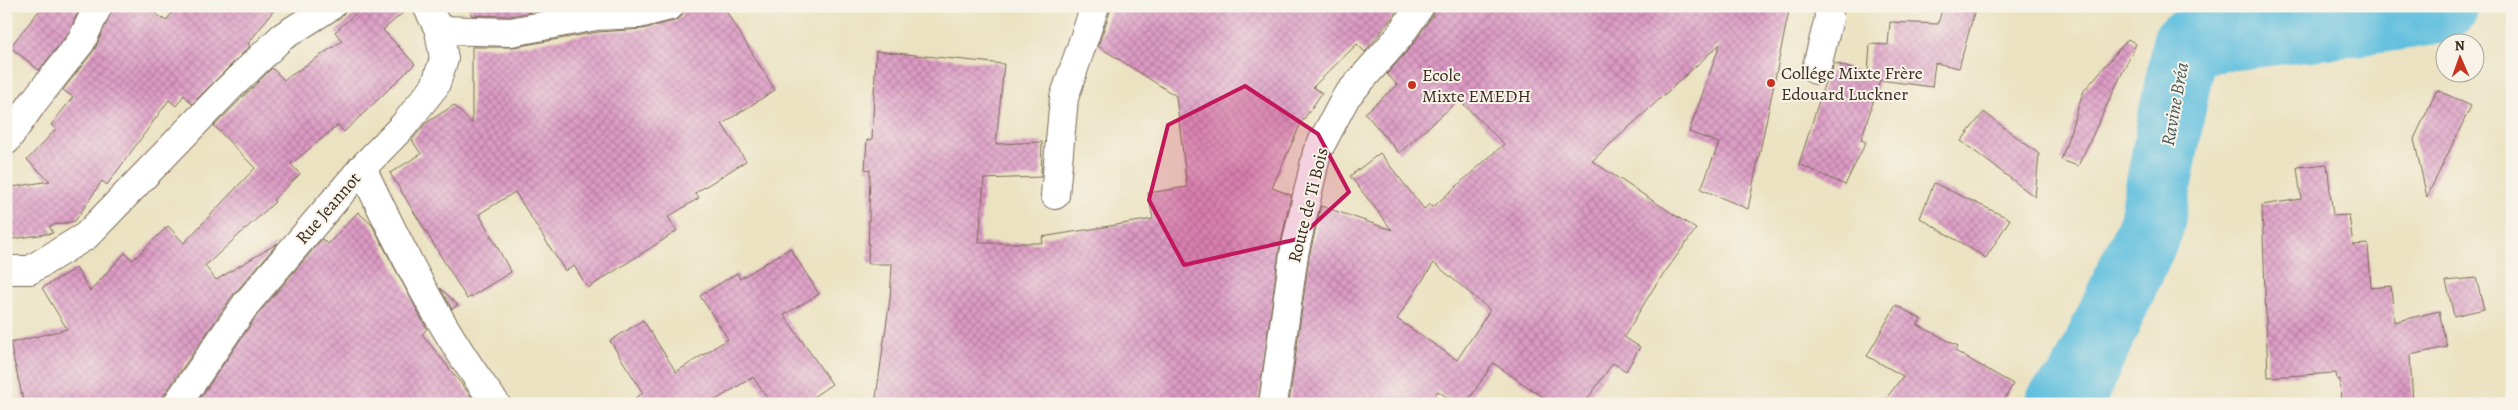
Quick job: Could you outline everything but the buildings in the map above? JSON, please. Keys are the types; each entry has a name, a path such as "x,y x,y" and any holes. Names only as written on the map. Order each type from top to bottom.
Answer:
{"street":[{"path":"6,141 34,100 81,42 98,6"},
{"path":"6,270 30,270 86,236 228,89 282,37 331,6"},
{"name":"Rue Jeannot","path":"177,404 246,304 362,168 403,126 435,86 444,59 439,30 427,6"},
{"path":"439,30 511,32 596,16 639,14 670,6"},
{"path":"1055,195 1064,98 1095,6"},
{"name":"Route de Ti Bois","path":"1273,404 1294,254 1317,152 1346,98 1398,38 1420,6"},
{"path":"1816,70 1829,18 1828,6"},
{"path":"362,168 402,250 447,331 496,404"}],"highlighted area":[{"path":"1245,86 1318,134 1349,192 1298,239 1184,265 1149,200 1168,125"}],"waterway":[{"name":"Ravine Bréa","path":"2058,404 2079,384 2151,226 2185,43 2395,18 2434,12 2446,6"}],"place":[{"name":"Collége Mixte Frère Edouard Luckner","path":"1771,83"},
{"name":"Ecole Mixte EMEDH","path":"1412,85"}]}
